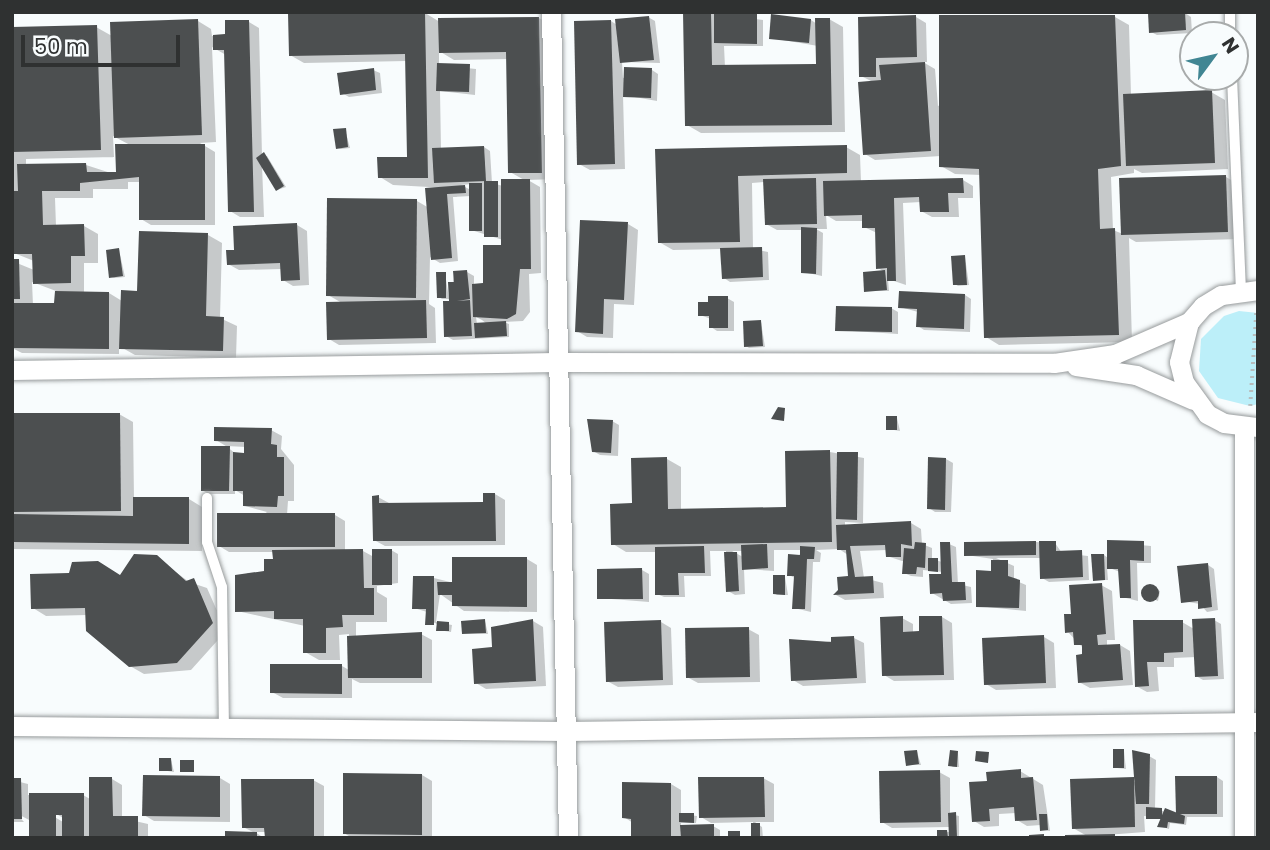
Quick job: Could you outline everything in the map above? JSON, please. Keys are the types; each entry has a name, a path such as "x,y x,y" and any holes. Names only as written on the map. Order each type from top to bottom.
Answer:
{"street":[{"path":"551,12 556,362 568,838"},
{"path":"1054,363 1115,354 1189,322 1212,300 1249,290"},
{"path":"1189,322 1179,362 1193,400"},
{"path":"12,370 556,362 1054,363 1136,374 1193,400 1207,414 1251,427 1249,722 1244,838"},
{"path":"12,726 567,731 1249,722"}],"lane":[{"path":"1233,91 1249,290"},
{"path":"207,498 207,542 222,587 224,728"}],"path":[{"path":"1250,406 1256,312"}],"shaded area":[{"path":"1239,311 1258,313 1258,404 1250,406 1218,398 1199,371 1201,339 1224,316"}],"building":[{"path":"425,12 428,178 378,178 377,157 407,157 405,54 289,56 288,13"},
{"path":"683,12 711,12 712,65 816,64 815,18 830,18 832,125 685,126"},
{"path":"1185,12 1186,21 1179,21 1179,31 1149,33 1148,13"},
{"path":"714,14 757,14 757,44 714,43"},
{"path":"771,14 811,19 809,43 769,39"},
{"path":"916,15 917,57 876,58 876,77 859,77 858,17"},
{"path":"939,15 1115,15 1121,166 1098,169 1100,229 1115,228 1119,335 984,338 979,169 939,167"},
{"path":"649,16 654,60 620,63 615,19"},
{"path":"539,17 542,173 508,173 506,52 439,53 438,18"},
{"path":"198,19 202,135 114,138 110,22"},
{"path":"225,20 249,20 254,212 228,212 224,50 213,50 213,35 225,34"},
{"path":"611,20 615,164 577,165 574,21"},
{"path":"97,25 101,150 12,152 12,27"},
{"path":"925,62 931,151 863,155 858,82 881,80 879,65"},
{"path":"437,63 470,64 469,92 436,91"},
{"path":"624,67 652,68 651,98 623,97"},
{"path":"374,68 376,90 340,95 337,73"},
{"path":"1212,91 1215,163 1126,166 1123,94"},
{"path":"346,128 348,147 336,149 333,129"},
{"path":"115,144 205,144 205,220 139,220 139,177 80,183 80,191 42,191 43,225 84,224 85,256 71,256 71,283 33,284 32,254 12,254 12,191 18,191 17,164 86,163 87,172 116,172"},
{"path":"847,145 847,173 738,176 740,242 658,243 655,149"},
{"path":"484,146 486,181 434,183 432,148"},
{"path":"264,152 284,186 276,191 256,158"},
{"path":"1226,175 1228,232 1121,235 1119,178"},
{"path":"816,178 817,224 765,225 763,179"},
{"path":"963,178 964,193 948,193 949,212 920,212 919,197 894,198 896,281 887,281 887,268 876,269 875,228 862,228 862,215 824,216 823,181"},
{"path":"501,179 530,179 531,269 520,269 516,314 507,319 473,317 472,284 483,283 483,245 501,245"},
{"path":"484,181 498,181 498,237 484,237"},
{"path":"469,183 482,183 482,231 469,231"},
{"path":"465,185 466,193 447,194 452,258 431,260 425,188"},
{"path":"327,198 417,199 416,298 326,296"},
{"path":"580,220 628,222 624,300 604,299 603,334 575,332"},
{"path":"297,223 300,280 281,281 280,263 227,265 226,250 234,250 233,226"},
{"path":"801,227 817,228 816,274 801,273"},
{"path":"139,231 208,233 206,316 224,317 223,351 119,349 121,290 137,291"},
{"path":"762,247 763,277 722,279 720,248"},
{"path":"119,248 123,276 109,278 106,250"},
{"path":"965,255 967,285 953,285 951,256"},
{"path":"12,259 19,259 20,299 12,299"},
{"path":"467,270 470,299 457,301 470,300 472,336 444,337 443,301 449,301 448,282 454,282 453,271"},
{"path":"885,270 887,290 864,292 863,272"},
{"path":"436,272 446,272 446,298 437,298"},
{"path":"55,291 109,292 109,349 12,348 12,303 54,303"},
{"path":"899,291 965,294 964,329 916,327 917,309 898,308"},
{"path":"708,296 728,296 728,328 709,328 709,316 698,316 698,302 708,302"},
{"path":"426,300 427,338 327,340 326,302"},
{"path":"836,306 892,307 892,332 835,331"},
{"path":"761,320 763,346 744,347 743,321"},
{"path":"506,321 507,336 475,338 474,323"},
{"path":"778,407 785,408 784,421 771,419"},
{"path":"12,413 120,413 121,511 12,512"},
{"path":"886,416 897,416 897,430 886,430"},
{"path":"587,419 613,420 611,453 592,452"},
{"path":"214,427 272,428 271,444 277,445 277,457 284,457 284,496 278,496 277,507 243,506 243,491 233,491 233,452 244,453 244,442 214,441"},
{"path":"201,446 230,446 229,491 201,491"},
{"path":"830,450 832,542 611,545 610,504 632,503 631,458 667,457 668,509 786,507 785,451"},
{"path":"837,452 858,452 857,520 836,519"},
{"path":"928,457 946,458 945,510 927,509"},
{"path":"483,493 495,493 496,541 373,541 372,496 379,495 379,503 483,502"},
{"path":"133,497 189,497 189,544 12,542 12,514 133,516"},
{"path":"217,513 335,513 335,547 217,547"},
{"path":"911,521 912,546 901,544 901,557 886,557 885,545 850,546 855,577 873,576 874,593 833,595 838,590 837,577 848,576 846,550 837,550 836,525"},
{"path":"1107,540 1144,541 1144,561 1130,560 1131,598 1120,598 1118,569 1107,569"},
{"path":"1036,541 1036,555 964,556 964,542"},
{"path":"1039,541 1056,541 1056,551 1082,550 1083,577 1040,579"},
{"path":"915,542 926,543 925,568 917,567 916,574 902,574 904,548 914,549"},
{"path":"940,542 950,542 952,582 965,582 966,600 943,601 942,593 930,594 929,574 941,574"},
{"path":"767,544 768,568 742,570 741,545"},
{"path":"704,546 705,573 678,573 679,595 655,595 655,547"},
{"path":"800,546 815,547 814,559 807,559 805,609 792,609 794,576 787,576 788,554 800,555"},
{"path":"363,549 364,588 374,588 374,615 342,615 343,627 326,628 326,653 303,653 303,619 274,619 274,611 235,612 235,575 264,571 264,559 273,559 272,550"},
{"path":"372,549 392,549 392,585 372,585"},
{"path":"724,552 737,552 739,591 726,592"},
{"path":"134,554 157,555 186,581 194,578 213,623 177,663 129,667 86,631 85,608 31,609 30,574 69,573 72,562 98,561 120,575"},
{"path":"1091,554 1104,554 1105,580 1093,581"},
{"path":"452,557 527,557 527,607 452,606 452,595 438,595 437,582 452,582"},
{"path":"928,558 938,558 938,572 928,571"},
{"path":"991,560 1008,560 1008,576 1020,580 1019,608 976,607 976,570 991,571"},
{"path":"1208,563 1212,607 1198,609 1198,601 1181,603 1177,566"},
{"path":"642,568 643,599 597,599 597,569"},
{"path":"773,575 785,575 785,595 773,594"},
{"path":"413,576 434,576 434,625 425,625 426,609 412,609"},
{"path":"1102,583 1106,634 1097,635 1098,645 1120,644 1123,680 1078,683 1076,655 1082,654 1082,645 1074,645 1073,632 1065,633 1064,614 1071,614 1069,585"},
{"path":"1146,584 1154,584 1159,593 1157,600 1146,602 1141,597 1141,589"},
{"path":"903,616 903,632 919,631 919,616 942,616 944,675 882,676 880,617"},
{"path":"1215,618 1218,676 1195,677 1192,619"},
{"path":"485,619 486,633 462,634 461,621"},
{"path":"533,619 536,681 474,684 472,649 492,647 491,627"},
{"path":"661,620 663,680 606,682 604,622"},
{"path":"1133,620 1183,620 1183,652 1164,653 1164,662 1147,662 1149,686 1135,687"},
{"path":"437,621 449,622 449,631 436,631"},
{"path":"749,627 750,677 686,678 685,628"},
{"path":"422,632 422,678 348,678 347,636"},
{"path":"1044,635 1046,683 984,685 982,638"},
{"path":"854,636 857,678 791,681 789,639 831,642 831,637"},
{"path":"270,664 342,664 342,694 270,693"},
{"path":"1113,749 1124,749 1124,768 1113,768"},
{"path":"917,750 919,764 906,766 904,751"},
{"path":"950,750 958,751 957,767 948,766"},
{"path":"1132,750 1150,754 1149,804 1136,804"},
{"path":"976,751 989,752 988,763 975,761"},
{"path":"159,758 171,758 172,771 159,771"},
{"path":"180,760 194,760 194,772 180,772"},
{"path":"1021,769 1021,778 1033,777 1037,820 1015,821 1014,807 989,809 990,821 972,822 969,782 987,781 986,772"},
{"path":"940,770 941,822 880,823 879,771"},
{"path":"343,773 422,774 422,835 343,834"},
{"path":"143,775 220,776 220,817 142,816"},
{"path":"1175,776 1217,776 1217,814 1176,814"},
{"path":"89,777 112,777 113,816 138,816 138,838 89,838"},
{"path":"698,777 764,777 765,817 699,818"},
{"path":"1134,777 1135,827 1072,829 1070,779"},
{"path":"12,778 21,778 22,819 12,819"},
{"path":"241,779 314,779 314,838 265,838 264,828 242,828"},
{"path":"622,782 671,783 671,838 631,838 631,819 622,818"},
{"path":"29,793 84,793 84,837 62,837 62,815 56,815 56,838 29,838"},
{"path":"1146,807 1162,808 1162,819 1146,819"},
{"path":"1165,808 1185,816 1184,824 1168,822 1167,828 1157,827"},
{"path":"956,812 957,838 949,838 948,813"},
{"path":"679,813 694,813 694,823 679,822"},
{"path":"1039,814 1047,814 1048,830 1040,831"},
{"path":"751,823 760,823 760,838 751,838"},
{"path":"714,824 714,838 681,838 680,825"},
{"path":"937,830 947,830 948,838 937,838"},
{"path":"225,831 257,832 257,838 225,838"},
{"path":"728,831 740,831 740,838 728,838"},
{"path":"1044,834 1044,838 1029,838 1029,835"},
{"path":"1115,834 1115,838 1065,838 1065,835"}]}
